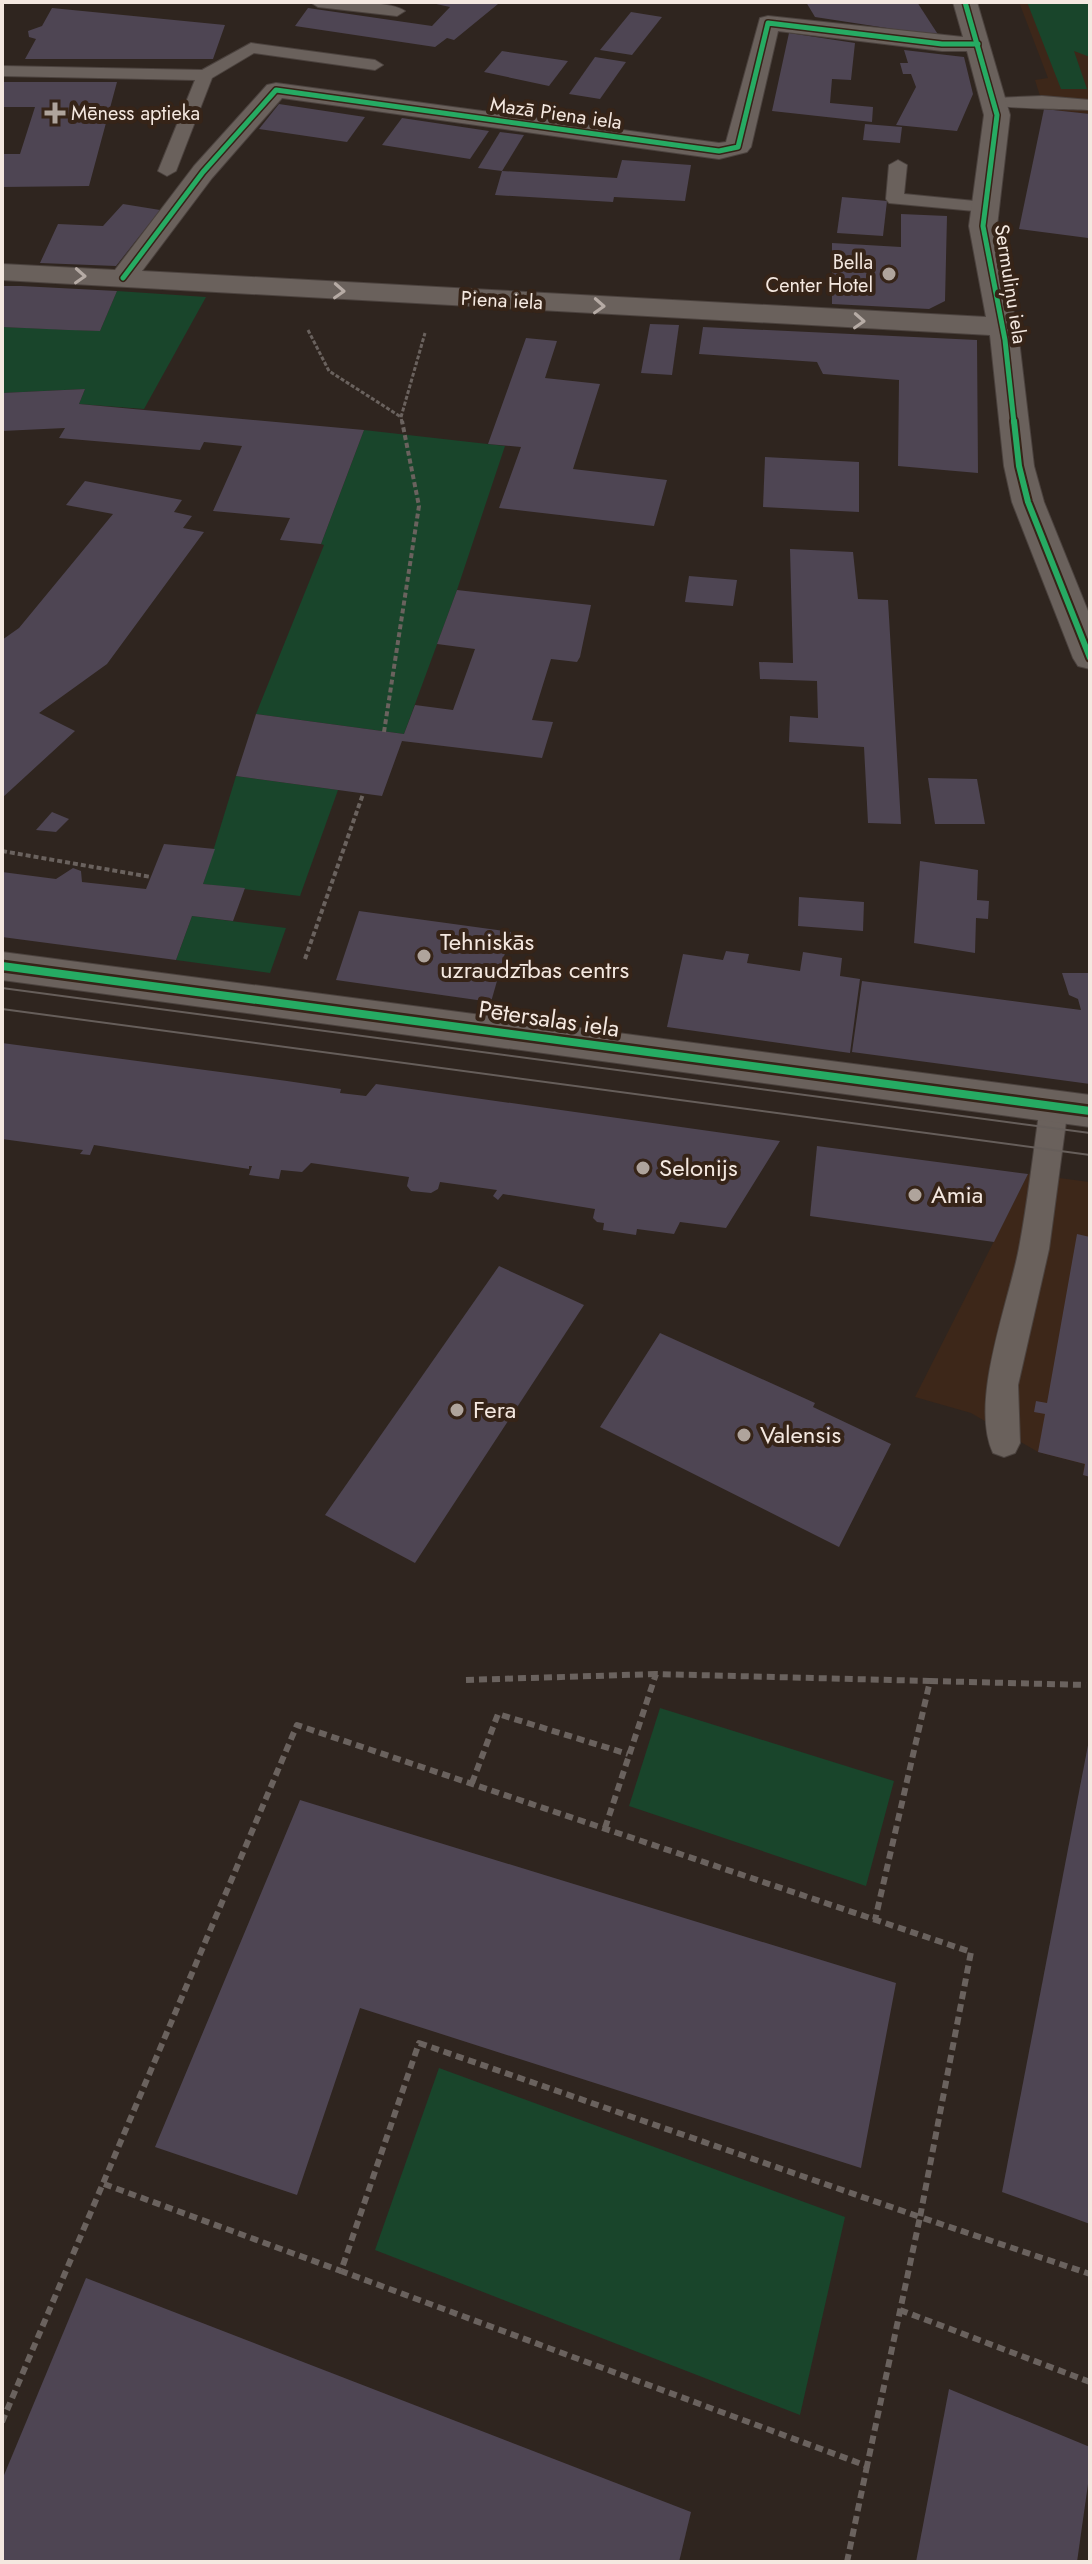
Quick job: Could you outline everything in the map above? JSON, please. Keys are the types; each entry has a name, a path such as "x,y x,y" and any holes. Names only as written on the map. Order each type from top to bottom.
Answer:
{"street":[{"name":"Sermuliņu iela","path":"965,2 997,115 983,226 1003,327 1019,466 1028,502 1090,658"},
{"name":"Mazā Piena iela","path":"123,278 203,172 276,90 719,151 738,147 768,23 942,44 978,44"},
{"name":"Piena iela","path":"2,272 123,278 166,288 1003,327"},
{"name":"Pētersalas iela","path":"2,966 1072,1109"}],"lane":[{"path":"318,2 397,11"},
{"path":"2,71 205,75 251,48 375,65"},
{"path":"167,171 205,75"},
{"path":"995,103 1042,101 1090,105"},
{"path":"898,165 895,199 985,207"},
{"path":"1004,1443 1002,1385 1034,1249 1072,1109"}],"path":[{"path":"304,321 329,371 401,417"},
{"path":"384,732 419,506 401,417 425,333"},
{"path":"289,1004 363,794"},
{"path":"2,851 151,877"},
{"path":"466,1680 656,1674 1086,1685"},
{"path":"605,1828 656,1674"},
{"path":"875,1920 930,1681"},
{"path":"472,1783 498,1714 628,1754"},
{"path":"2,2422 297,1725 971,1952 920,2217 847,2562"},
{"path":"341,2271 419,2043 1090,2274"},
{"path":"104,2184 868,2466"},
{"path":"900,2310 1090,2382"}],"shaded area":[{"path":"1019,2 1090,2 1090,114 1044,109 1035,80 1048,78"},
{"path":"1028,1174 1090,1182 1090,1477 1083,1475 1084,1464 1038,1452 971,1413 915,1397"}],"green space":[{"path":"1027,2 1090,2 1090,57 1074,51 1087,89 1061,89"},
{"path":"117,291 206,297 144,409 79,404 85,389 2,393 3,327 100,331"},
{"path":"364,430 505,446 404,734 256,714 324,545 321,544"},
{"path":"236,776 338,790 300,896 203,884"},
{"path":"192,916 286,928 270,973 176,960"},
{"path":"660,1708 894,1781 866,1886 629,1806"},
{"path":"439,2068 845,2217 800,2415 375,2250"}],"building":[{"path":"427,2 498,4 454,40 447,38 435,47 295,26 308,8 432,26 450,7"},
{"path":"806,2 917,2 939,36 815,17"},
{"path":"52,8 225,25 213,59 25,59 36,39 29,37 28,31 42,26"},
{"path":"631,12 662,17 632,55 600,50"},
{"path":"789,33 855,43 851,80 832,79 830,103 873,107 872,122 772,111"},
{"path":"904,50 964,57 973,94 957,131 896,125 916,87 911,74 903,74 900,63 908,63"},
{"path":"502,51 568,61 549,86 484,72"},
{"path":"595,57 626,62 600,99 569,94"},
{"path":"2,82 117,82 89,186 2,187 2,154 20,154 35,107 2,107"},
{"path":"279,104 365,117 347,142 259,129"},
{"path":"1044,109 1090,114 1088,238 1019,229"},
{"path":"402,118 489,131 470,159 382,145"},
{"path":"865,124 902,127 900,143 863,140"},
{"path":"500,132 524,135 502,171 478,168"},
{"path":"622,160 691,165 685,201 614,197 613,202 495,195 502,171 617,178"},
{"path":"842,197 887,201 883,236 837,233"},
{"path":"123,204 160,210 116,266 40,263 58,224 103,226"},
{"name":"Bella Center Hotel","path":"901,214 947,216 945,301 929,309 832,304 832,243 901,247"},
{"path":"2,286 117,291 100,331 68,330 2,327"},
{"path":"650,324 679,325 672,375 641,373"},
{"path":"703,327 977,340 978,473 898,466 899,380 823,374 817,362 699,354"},
{"path":"526,338 557,341 545,378 600,384 573,469 667,480 654,526 499,508 521,447 488,444"},
{"path":"85,389 79,404 364,430 321,544 280,540 290,518 213,511 242,446 204,442 200,450 59,438 65,428 2,431 2,393"},
{"path":"765,457 859,462 859,512 763,507"},
{"path":"85,481 182,500 174,512 192,516 183,528 204,532 107,664 39,713 75,731 2,798 2,640 19,628 113,514 66,505"},
{"path":"790,549 853,552 858,599 888,600 901,824 868,823 864,747 789,742 790,716 818,718 817,681 760,679 759,662 793,663"},
{"path":"689,576 737,580 733,606 685,602"},
{"path":"457,590 591,605 577,662 551,659 532,720 553,722 542,758 402,741 382,796 236,776 256,714 404,734 415,705 453,710 475,649 437,644"},
{"path":"928,778 977,779 985,824 935,824"},
{"path":"52,812 69,819 56,832 36,830"},
{"path":"164,844 215,849 203,884 245,888 233,921 192,916 176,960 2,937 2,872 56,879 73,868 81,871 82,882 146,889"},
{"path":"920,861 978,870 977,900 989,901 988,919 976,918 975,953 914,943"},
{"path":"799,897 864,902 863,931 798,926"},
{"name":"Tehniskās uzraudzības centrs","path":"359,911 511,932 491,1002 336,980"},
{"path":"726,951 749,954 747,963 800,971 803,952 842,958 840,976 860,979 850,1053 667,1027 683,954 723,960"},
{"path":"1062,973 1090,973 1090,1084 852,1052 862,981 1081,1010 1078,999 1069,995"},
{"path":"2,1043 341,1089 340,1093 366,1096 376,1084 780,1141 726,1228 680,1222 674,1234 637,1229 636,1235 603,1230 604,1223 593,1218 595,1209 503,1194 498,1200 493,1196 497,1190 440,1182 438,1189 431,1193 411,1191 407,1186 409,1177 311,1163 302,1172 281,1170 279,1179 249,1175 252,1166 249,1169 94,1145 90,1155 80,1154 83,1150 2,1139"},
{"name":"Amia","path":"817,1146 1028,1174 994,1242 810,1216"},
{"path":"1077,1234 1090,1237 1090,1477 1083,1475 1085,1464 1038,1452 1045,1414 1034,1412 1036,1401 1047,1403"},
{"name":"Fera","path":"499,1266 584,1305 415,1563 325,1515"},
{"name":"Valensis","path":"660,1333 815,1403 813,1407 891,1444 839,1547 600,1427"},
{"path":"1090,1740 1090,2224 1002,2192"},
{"path":"300,1800 896,1983 861,2168 360,2008 297,2195 155,2147"},
{"path":"86,2278 691,2512 679,2562 2,2562 2,2480"},
{"path":"949,2389 1090,2447 1090,2470 1077,2562 916,2562"}],"tram line":[{"path":"2,988 1090,1133"},
{"path":"2,1009 1090,1155"}],"cycle path":[{"path":"965,2 997,115 983,226 1005,340 1019,466 1028,502 1090,658"},
{"path":"123,278 203,172 276,90 719,151 738,147 768,23 942,44 978,44"},
{"path":"2,966 1090,1111"}],"place":[{"name":"Mēness aptieka","path":"55,113"},
{"name":"Bella Center Hotel","path":"889,274"},
{"name":"Tehniskās uzraudzības centrs","path":"424,956"},
{"name":"Selonijs","path":"643,1168"},
{"name":"Amia","path":"915,1195"},
{"name":"Fera","path":"457,1410"},
{"name":"Valensis","path":"744,1435"}]}
